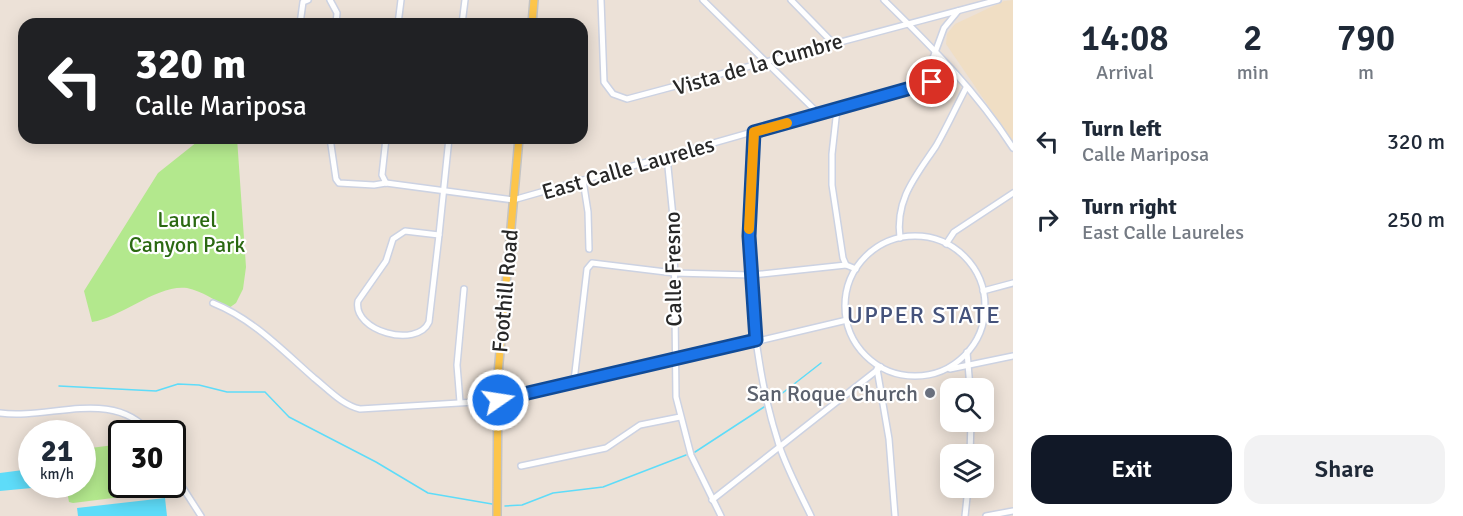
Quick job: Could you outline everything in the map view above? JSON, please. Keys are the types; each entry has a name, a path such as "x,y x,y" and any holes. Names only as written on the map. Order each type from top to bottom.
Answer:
{"main road":[{"path":"532,18 534,0"},
{"name":"Foothill Road","path":"497,516 498,400 518,144"}],"street":[{"path":"301,18 303,2 308,0"},
{"path":"330,0 337,13 337,18"},
{"path":"399,18 401,0"},
{"path":"463,18 465,0"},
{"name":"Vista de la Cumbre","path":"601,0 603,76 606,86 617,97 632,99 998,0"},
{"path":"703,0 819,114"},
{"path":"791,0 833,43"},
{"path":"884,0 936,49 989,113 1013,148"},
{"path":"973,0 978,5"},
{"path":"915,86 936,49 944,28 958,11"},
{"name":"East Calle Laureles","path":"331,144 336,179 339,183 374,185 386,183 513,200 956,74"},
{"path":"900,238 900,210 907,189 945,129 966,88"},
{"path":"837,109 831,185 846,265"},
{"path":"754,132 749,210 756,340 766,398 780,448 811,516"},
{"path":"385,144 382,175 386,183"},
{"path":"439,235 405,231 395,236 381,270 358,301 358,311 363,319 378,329 395,334 415,334 426,328 439,235 448,144"},
{"name":"Calle Fresno","path":"667,157 673,203 674,361 680,417 691,455 721,516"},
{"path":"583,180 588,212 589,249"},
{"path":"946,244 954,232 1013,193"},
{"path":"944,370 967,352 982,325 985,308 983,291 973,267 961,254 946,244 924,237 900,238 875,249 856,269 847,294 847,320 857,344 879,368 907,376 926,375 1013,357"},
{"path":"574,381 589,264 595,262 674,273 752,275 846,265 856,269"},
{"path":"983,291 1013,283"},
{"path":"460,402 457,365 464,288"},
{"path":"213,303 241,317 354,408 366,410 498,400 847,320"},
{"path":"967,352 969,378"},
{"path":"712,500 879,368"},
{"path":"879,368 889,439 895,516"},
{"path":"0,413 25,415 106,407 137,420"},
{"path":"521,466 606,448 640,425 680,417"},
{"path":"186,493 201,516"},
{"path":"965,516 967,498"},
{"path":"986,516 1013,511"}],"shaded area":[{"path":"1013,0 1013,142 946,44 947,34 955,24 1004,1"}],"green space":[{"name":"Laurel Canyon Park","path":"194,144 237,144 246,267 243,289 236,303 229,308 198,291 176,288 92,322 84,291 158,173"},
{"path":"108,446 108,498 113,498 69,502 68,498 96,498 96,447"}],"water":[{"path":"18,471 18,489 0,491 0,473"},
{"path":"165,498 167,516 78,516 77,508"}],"waterway":[{"path":"771,402 821,363"},
{"path":"59,386 156,391 178,384 199,385 227,392 265,392 289,417 376,462 428,493 492,504"},
{"path":"695,452 764,407"},
{"path":"505,506 522,505 553,493 603,487 686,455"}],"slow traffic":[{"path":"749,229 754,132 787,123"}],"place":[{"name":"San Roque Church","path":"930,393"}],"district":[{"name":"UPPER STATE","path":"924,315"}],"route":[{"path":"498,400 625,369 674,361 756,340 749,236 754,132 932,82"}]}
